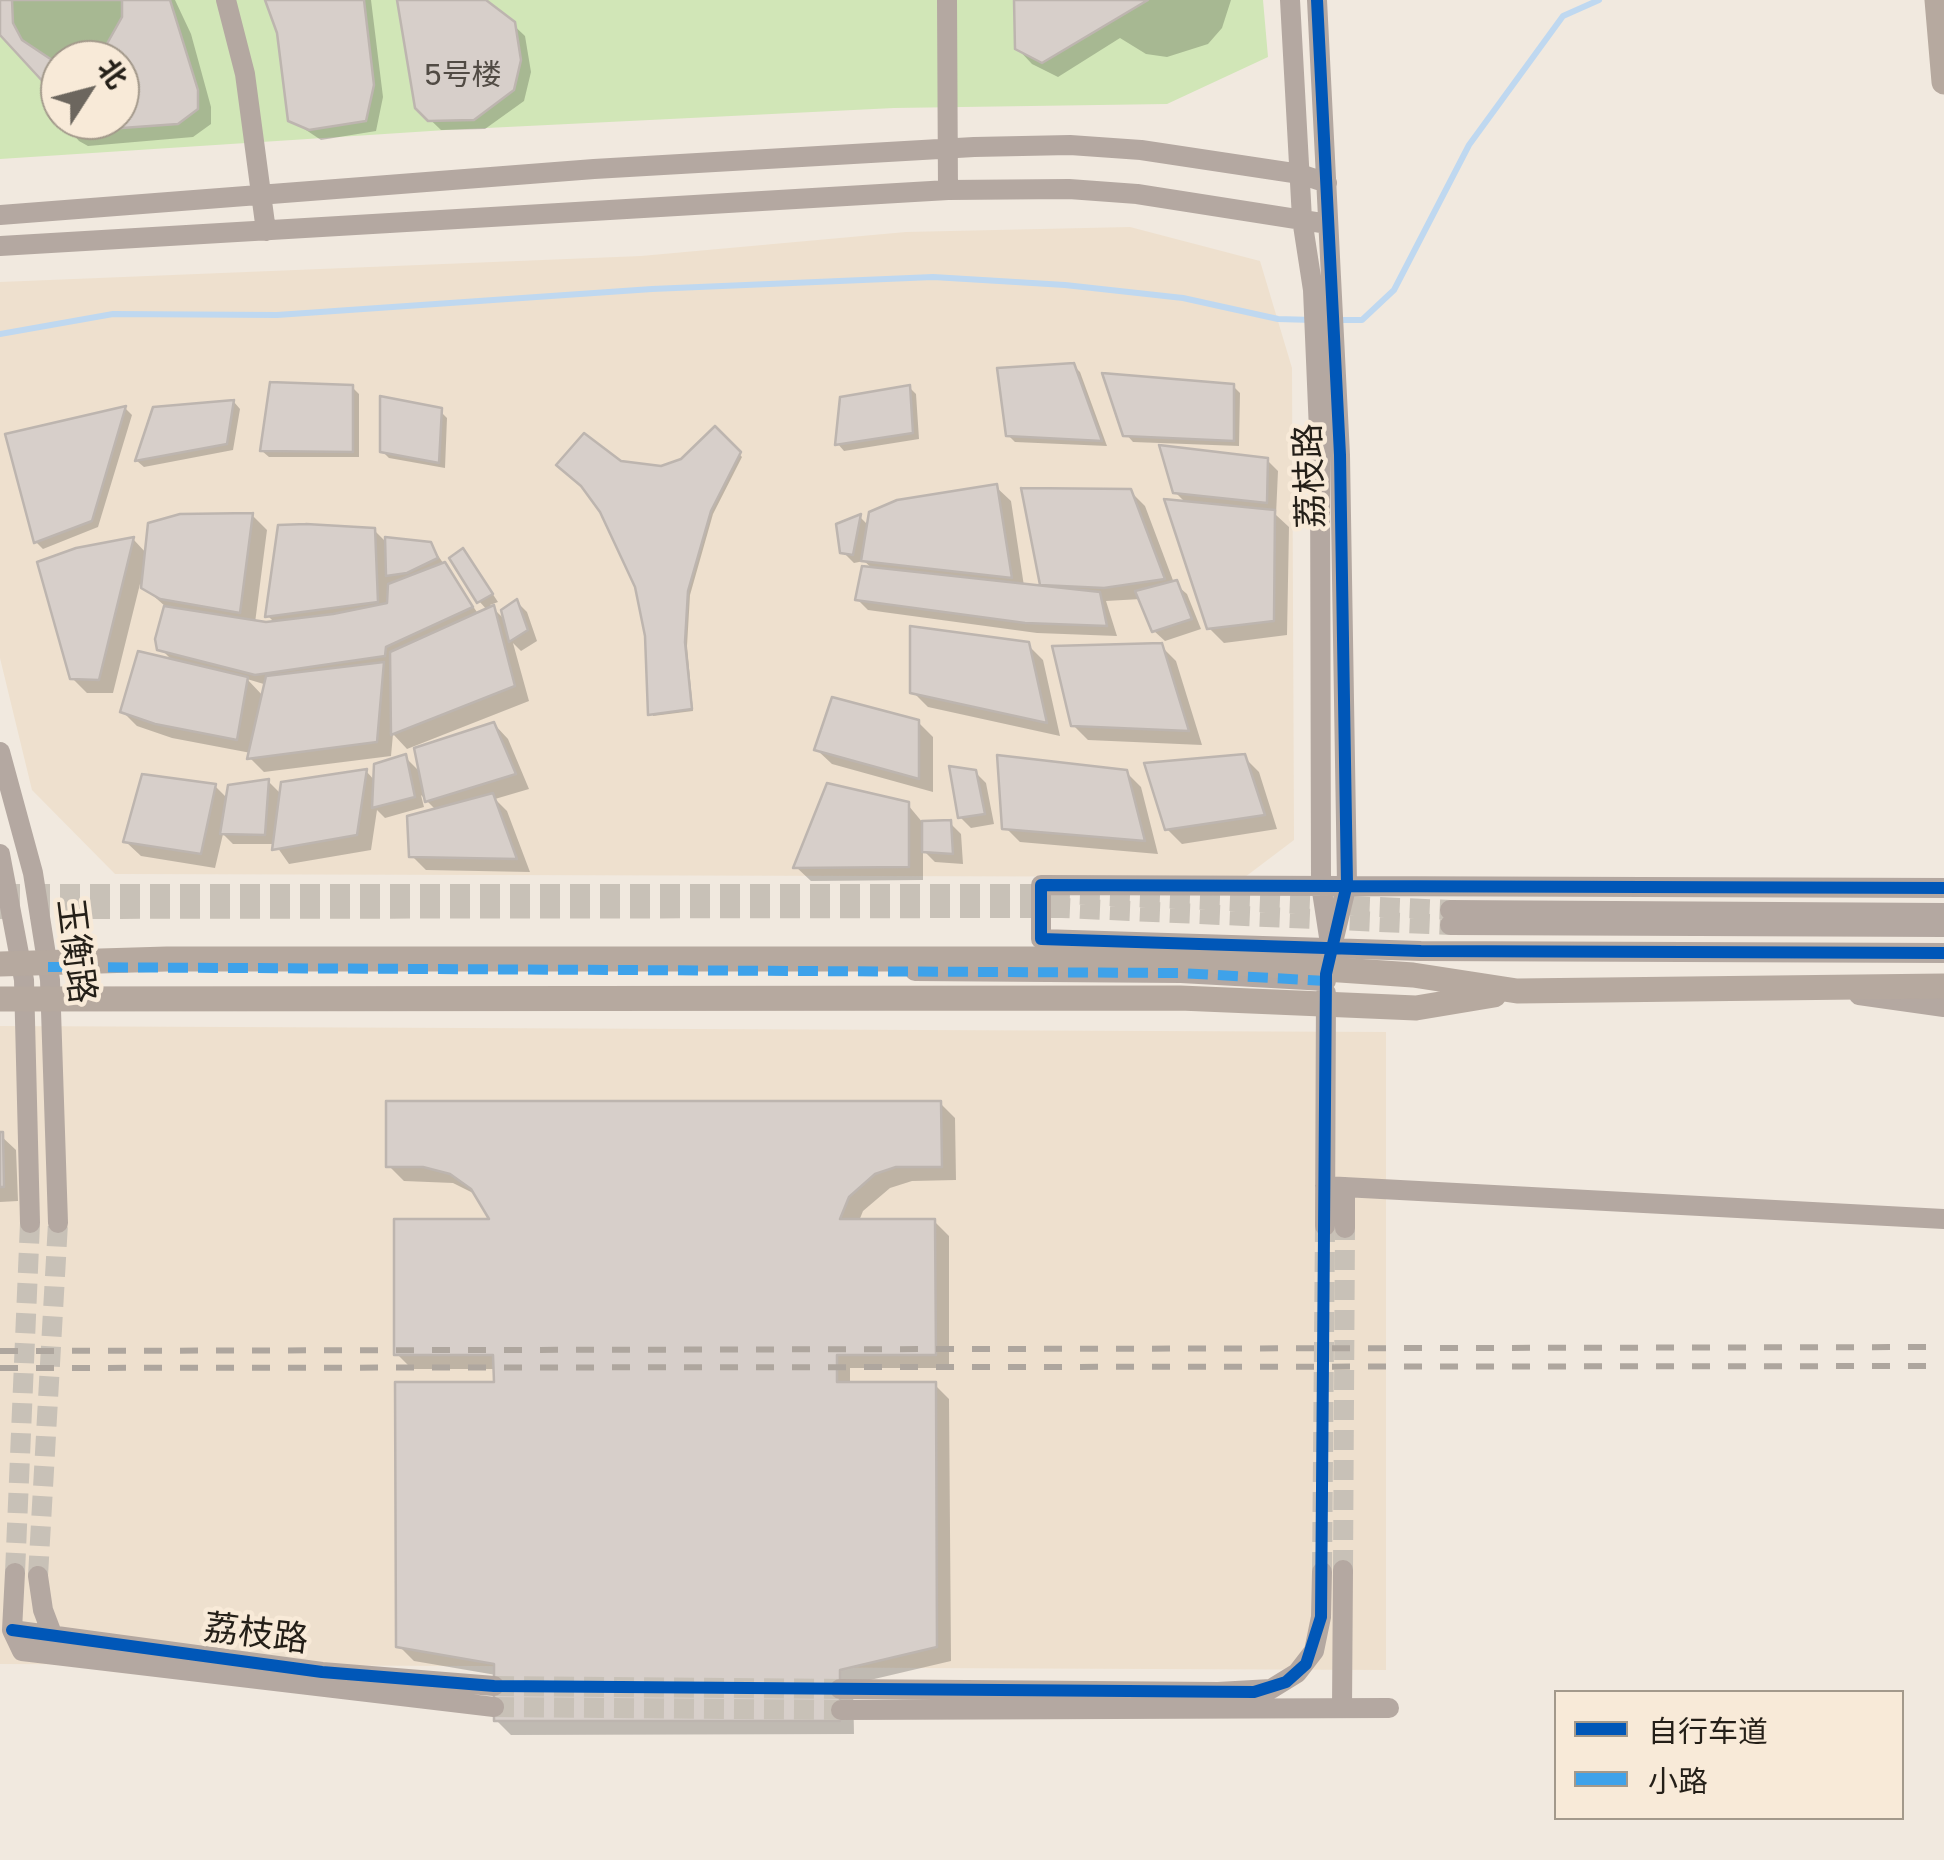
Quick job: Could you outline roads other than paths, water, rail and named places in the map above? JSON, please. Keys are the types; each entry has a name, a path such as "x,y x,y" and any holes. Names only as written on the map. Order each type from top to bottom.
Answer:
{"main road":[{"path":"1936,0 1944,82"},
{"path":"0,964 167,958 1179,959 1414,974 1518,991"},
{"path":"0,999 1180,998 1416,1008 1518,991 1944,986"}],"street":[{"path":"226,0 245,74 266,231"},
{"path":"947,0 948,190"},
{"name":"荔枝路","path":"1290,0 1302,219 1322,291"},
{"name":"荔枝路","path":"1317,0 1328,224 1322,291 1347,884 1330,949"},
{"path":"0,215 950,148 1070,145 1141,150 1300,174 1326,182"},
{"path":"0,246 948,190 1069,189 1137,194 1328,224"},
{"name":"荔枝路","path":"1330,455 1320,885 1330,949"},
{"name":"玉衡路","path":"0,752 24,835 49,973 58,1224"},
{"name":"玉衡路","path":"0,854 8,936 24,980 30,1223"},
{"path":"1944,888 1041,885 1041,939 1330,949 1944,952"},
{"path":"1944,913 1450,917 1944,927"},
{"path":"8,936 43,936"},
{"path":"1330,949 1326,982 1335,1227"},
{"path":"0,980 24,980 49,973 1181,973 1326,982"},
{"path":"1822,990 1944,1007"},
{"path":"1335,1187 1944,1219"},
{"path":"1342,1708 1332,1571 1314,1650 1297,1673 1271,1689 840,1700 1342,1708 1390,1708"},
{"path":"12,1630 15,1573"},
{"path":"38,1576 51,1638 63,1658"},
{"name":"荔枝路","path":"12,1630 51,1638 494,1696 63,1658 22,1651 12,1630"}],"waterway":[{"path":"1335,320 1362,320 1394,290 1469,145 1563,16 1599,0"},
{"path":"0,334 113,314 277,315 652,289 933,277 1065,285 1183,298 1278,319 1313,320"}],"tunnel":[{"path":"0,894 1062,894 1450,910"},
{"path":"0,909 1062,908 1450,925"},
{"path":"15,1573 30,1223"},
{"path":"38,1576 58,1223"},
{"path":"1322,1572 1325,1226"},
{"path":"1343,1570 1345,1228"},
{"path":"494,1686 840,1689"},
{"path":"494,1707 841,1710"}],"railway":[{"path":"0,1351 1944,1347"},
{"path":"0,1368 1944,1366"}]}
